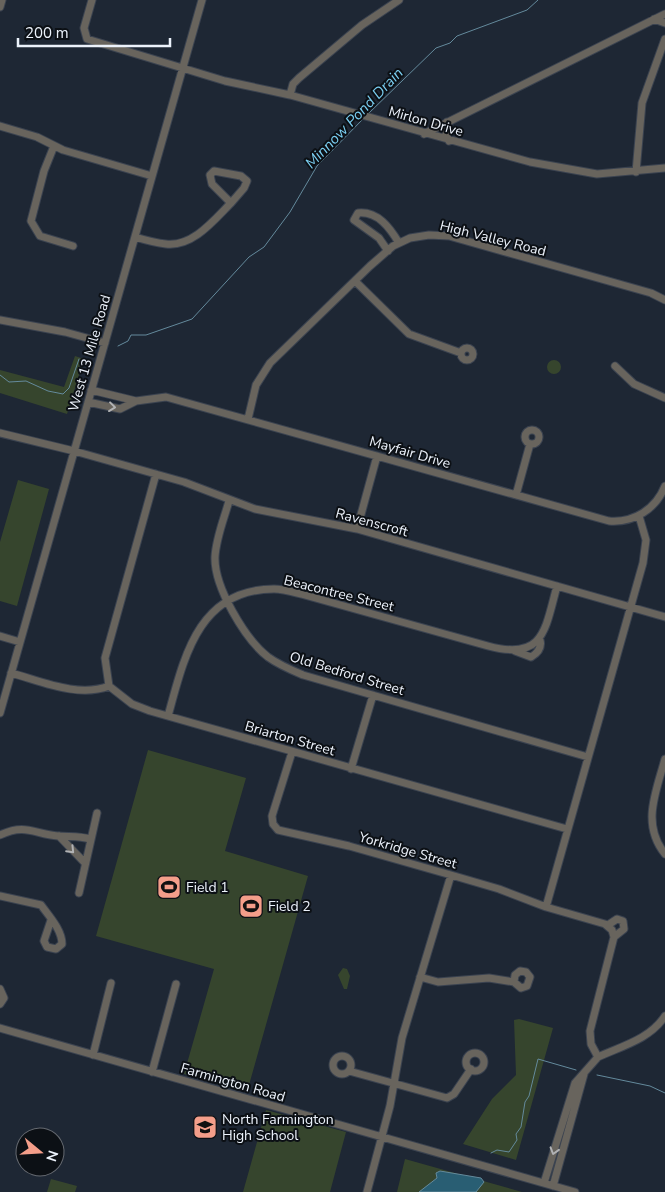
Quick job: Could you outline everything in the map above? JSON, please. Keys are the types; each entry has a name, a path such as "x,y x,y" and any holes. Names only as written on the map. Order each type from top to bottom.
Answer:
{"street":[{"path":"0,7 2,0"},
{"name":"Mirlon Drive","path":"92,0 84,28 87,39 182,70 290,96 449,141 575,171 597,174 665,168"},
{"name":"West 13 Mile Road","path":"0,713 202,0"},
{"path":"290,96 293,84 299,78 362,25 399,0"},
{"path":"424,134 665,14"},
{"path":"653,19 665,23"},
{"path":"636,172 642,104 665,39"},
{"path":"447,122 446,134 449,141"},
{"path":"0,126 37,137 63,150 152,176"},
{"path":"54,146 44,171 31,221 35,231 44,238 73,246"},
{"path":"135,237 166,244 180,244 204,229 231,203 244,188 247,181 241,176 214,171 210,175 212,184 231,203"},
{"path":"388,251 379,238 354,220 358,213 365,212 380,219 388,226 399,243"},
{"name":"High Valley Road","path":"248,419 256,385 270,364 388,251 399,243 422,236 449,236 651,293 665,300"},
{"path":"355,281 409,334 461,353"},
{"path":"0,320 65,332 105,343"},
{"path":"615,366 634,384 665,398"},
{"name":"Mayfair Drive","path":"91,390 136,402"},
{"name":"Mayfair Drive","path":"88,402 120,409 136,402 166,397 605,520 621,521 639,516"},
{"name":"Ravenscroft","path":"0,433 74,451 184,482 255,510 357,529 665,616"},
{"path":"516,495 530,444"},
{"path":"357,529 377,456"},
{"path":"11,673 73,690 91,691 109,686 104,658 156,474"},
{"path":"546,908 646,549 644,528 639,516 653,505 665,486"},
{"name":"Old Bedford Street","path":"229,501 215,556 216,572 228,601 242,626 268,657 283,667 303,675 588,757"},
{"name":"Beacontree Street","path":"168,716 185,655 193,637 204,622 228,601 246,593 274,589 292,592 488,646 515,651 531,658 540,648 540,640 557,586"},
{"path":"0,636 20,642"},
{"path":"515,651 540,640"},
{"name":"Briarton Street","path":"109,686 132,704 168,716 567,829"},
{"path":"351,769 373,695"},
{"name":"Yorkridge Street","path":"292,752 272,816 273,824 278,830 350,846 451,875 499,889 546,908 608,925 617,919 623,921 624,929 614,937 591,1020 590,1037 598,1057"},
{"path":"665,759 652,804 651,820 654,838 665,854"},
{"path":"79,893 84,863 97,813"},
{"path":"0,835 17,829 28,828 59,836 79,836 90,839"},
{"path":"59,836 84,863"},
{"path":"367,1192 390,1106 392,1085 402,1038 451,875"},
{"path":"0,896 41,905 51,920"},
{"path":"608,925 614,937"},
{"path":"420,977 438,982 474,978 514,982"},
{"path":"93,1055 111,983"},
{"path":"152,1072 176,984"},
{"path":"0,989 4,998 0,1004"},
{"path":"544,1184 575,1084 598,1057 638,1040 664,1021"},
{"name":"Farmington Road","path":"0,1028 575,1192"},
{"path":"349,1071 392,1085 447,1098 454,1094 471,1069"},
{"path":"553,1186 584,1074"},
{"path":"563,1119 572,1122"}],"green space":[{"path":"75,356 84,359 67,414 0,393 0,370 64,387"},
{"path":"551,360 557,360 561,367 557,374 551,374 547,370 547,364"},
{"path":"18,480 49,489 17,606 0,601 0,542"},
{"path":"148,750 246,778 225,851 308,876 247,1092 184,1074 214,969 96,936"},
{"path":"343,968 347,969 350,976 347,989 344,989 338,975"},
{"path":"519,1019 553,1028 516,1160 463,1144 492,1099 516,1075 514,1020"},
{"path":"266,1110 346,1132 330,1192 243,1192"},
{"path":"405,1159 522,1192 397,1192"},
{"path":"51,1179 77,1186 75,1192 47,1192"}],"water":[{"path":"440,1171 481,1178 484,1182 476,1192 419,1192 437,1178 436,1173"}],"waterway":[{"name":"Minnow Pond Drain","path":"368,114 436,48 450,43 457,36 527,10 538,0"},
{"name":"Minnow Pond Drain","path":"118,346 128,341 131,335 146,335 192,319 249,257 264,247 290,212 317,166 363,119"},
{"name":"Minnow Pond Drain","path":"0,375 9,382 26,381 48,391 63,394 69,388 79,359"},
{"path":"491,1153 497,1150 509,1152 517,1140 516,1134 521,1127 525,1102 529,1096 538,1059 576,1070"},
{"path":"597,1075 650,1086 665,1093"}],"place":[{"name":"Field 1","path":"169,887"},
{"name":"Field 2","path":"251,906"},
{"name":"North Farmington High School","path":"205,1127"}]}
